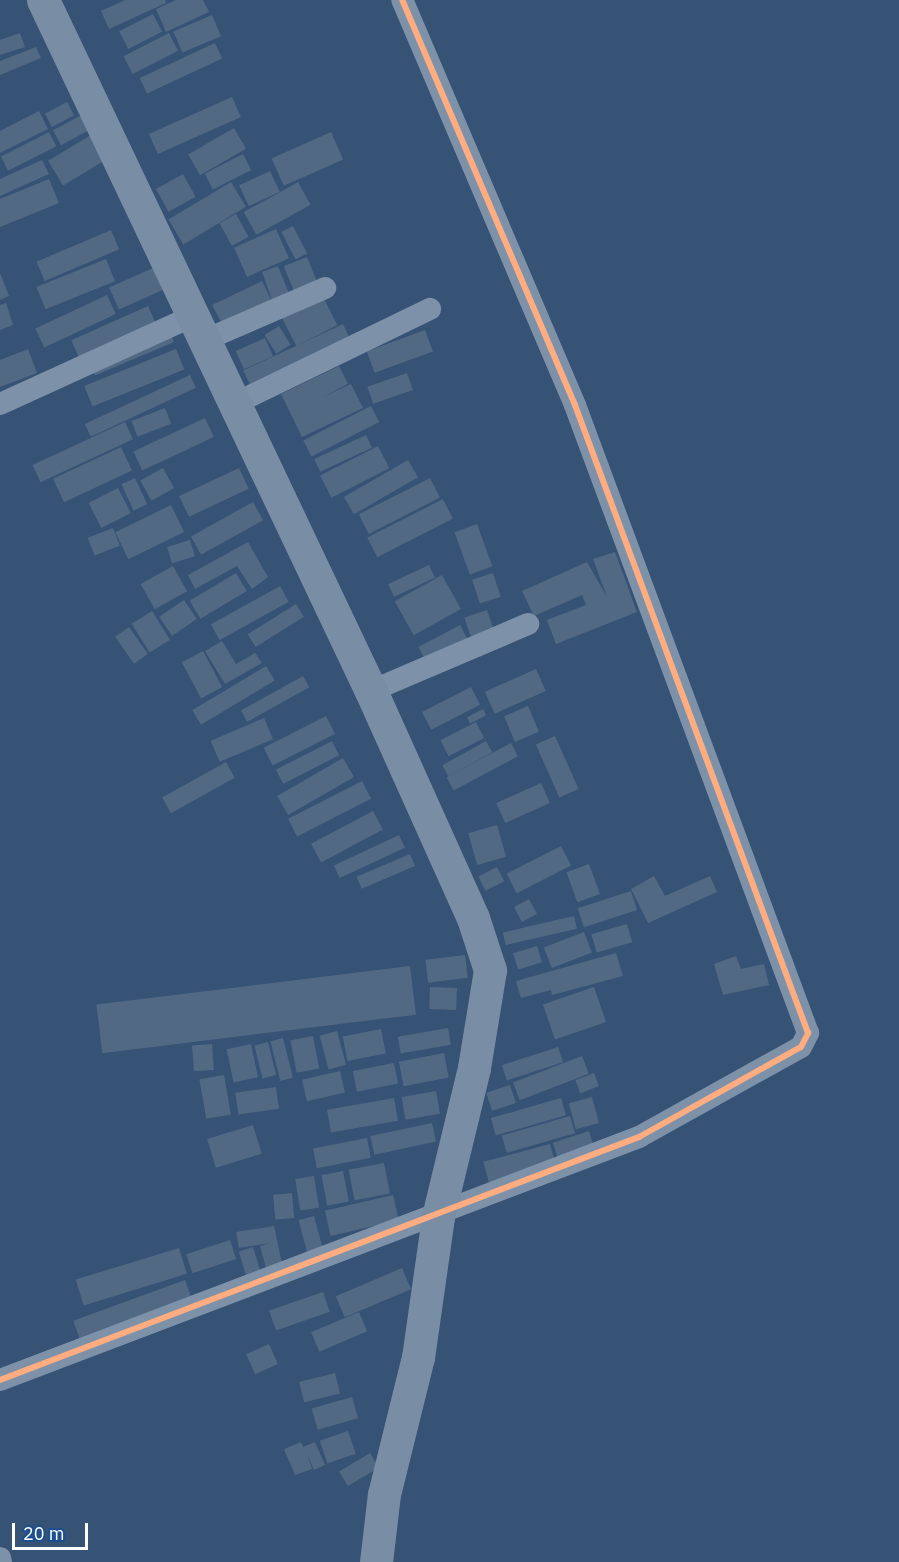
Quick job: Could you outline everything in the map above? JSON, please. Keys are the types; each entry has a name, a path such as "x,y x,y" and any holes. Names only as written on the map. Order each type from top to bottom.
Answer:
{"street":[{"path":"43,0 371,691 473,918 490,970 474,1068 438,1217 418,1357 384,1494 376,1562"},
{"path":"0,1380 438,1217 639,1137 686,1114 801,1047 808,1027 575,405 402,0"},
{"path":"0,404 199,328 324,288"},
{"path":"234,404 430,309"},
{"path":"371,691 528,624"},
{"path":"0,1558 1,1562"}],"building":[{"path":"125,0 165,0 166,3 109,29 101,11"},
{"path":"176,0 203,0 209,12 166,32 156,9"},
{"path":"153,14 162,32 128,49 119,31"},
{"path":"212,15 221,36 182,53 173,31"},
{"path":"20,33 25,47 0,55 0,40"},
{"path":"169,33 178,51 133,74 124,56"},
{"path":"215,43 222,58 147,93 140,78"},
{"path":"36,47 41,58 0,75 0,61"},
{"path":"232,97 241,117 158,154 149,134"},
{"path":"67,102 74,115 52,127 45,114"},
{"path":"91,110 99,125 61,145 53,130"},
{"path":"39,111 48,129 0,153 0,131"},
{"path":"234,128 246,149 200,175 188,154"},
{"path":"49,132 56,146 8,171 1,157"},
{"path":"331,132 343,159 284,186 272,158"},
{"path":"91,135 106,160 63,186 48,161"},
{"path":"243,154 251,170 213,190 205,174"},
{"path":"42,160 49,174 0,196 0,179"},
{"path":"270,171 280,192 249,206 239,185"},
{"path":"183,174 196,197 168,212 156,189"},
{"path":"49,179 59,203 0,227 0,199"},
{"path":"231,182 246,207 183,244 168,220"},
{"path":"298,182 311,205 256,235 244,212"},
{"path":"236,214 249,237 232,246 219,223"},
{"path":"293,226 307,254 295,260 281,232"},
{"path":"276,229 289,258 247,277 234,248"},
{"path":"111,230 119,249 45,281 36,262"},
{"path":"307,257 319,286 295,295 284,266"},
{"path":"106,259 115,281 45,309 36,287"},
{"path":"278,266 290,296 224,327 212,305 262,281 273,303 262,272"},
{"path":"153,268 163,290 119,309 109,288"},
{"path":"0,273 9,296 0,300"},
{"path":"321,293 337,325 296,346 280,314"},
{"path":"107,295 116,314 44,347 35,328"},
{"path":"6,303 13,325 0,330 0,305"},
{"path":"148,306 156,324 79,358 71,340"},
{"path":"343,324 352,343 252,390 243,370"},
{"path":"279,326 291,345 276,354 265,335"},
{"path":"169,330 174,342 95,376 90,364"},
{"path":"425,330 433,352 375,373 367,351"},
{"path":"265,338 273,356 244,369 236,351"},
{"path":"28,349 37,373 0,387 0,360"},
{"path":"176,349 184,369 92,406 84,386"},
{"path":"339,366 348,384 323,397 351,384 363,408 302,437 281,394"},
{"path":"407,373 413,390 373,404 367,387"},
{"path":"190,375 196,388 91,437 85,424"},
{"path":"371,406 379,422 311,457 303,441"},
{"path":"165,408 171,424 137,437 131,421"},
{"path":"205,418 214,437 142,470 133,451"},
{"path":"125,422 133,439 41,482 33,465"},
{"path":"366,435 372,448 320,472 314,459"},
{"path":"378,446 389,468 331,498 320,476"},
{"path":"121,447 132,471 64,502 53,479"},
{"path":"408,460 418,477 354,514 344,497"},
{"path":"163,468 174,488 151,501 140,481"},
{"path":"239,468 249,489 189,517 179,496"},
{"path":"135,478 147,504 134,511 121,484"},
{"path":"430,478 440,498 369,534 359,514"},
{"path":"118,488 131,513 101,528 89,503"},
{"path":"443,499 453,519 377,557 367,538"},
{"path":"253,502 263,520 201,555 191,536"},
{"path":"171,505 184,532 128,559 115,532"},
{"path":"477,524 492,566 470,574 454,532"},
{"path":"113,528 120,546 95,555 88,538"},
{"path":"190,540 195,556 172,563 167,547"},
{"path":"248,542 268,577 252,589 237,566 195,589 188,575"},
{"path":"615,552 637,612 556,644 547,620 586,605 582,595 534,616 522,591 587,562 607,597 593,559"},
{"path":"429,565 435,578 394,597 388,584"},
{"path":"173,566 187,591 155,609 141,584"},
{"path":"236,573 247,591 201,619 190,601"},
{"path":"493,573 501,597 480,604 472,580"},
{"path":"442,575 461,609 414,635 395,601"},
{"path":"280,586 289,602 220,640 211,624"},
{"path":"184,600 197,619 172,636 159,617"},
{"path":"296,604 304,617 256,647 248,634"},
{"path":"487,610 495,633 472,641 464,618"},
{"path":"152,611 170,640 150,653 132,624"},
{"path":"460,625 470,644 428,666 419,647"},
{"path":"129,627 148,654 134,664 115,637"},
{"path":"222,641 236,664 255,653 262,663 225,684 205,651"},
{"path":"203,651 222,687 201,698 182,662"},
{"path":"266,666 275,681 201,725 192,710"},
{"path":"536,669 546,691 495,714 485,692"},
{"path":"303,676 309,687 247,722 241,710"},
{"path":"471,687 480,705 431,730 422,712"},
{"path":"528,706 539,732 515,742 504,716"},
{"path":"483,709 486,715 470,723 467,717"},
{"path":"326,716 335,734 273,766 264,748"},
{"path":"264,718 273,739 220,762 211,741"},
{"path":"476,722 484,738 449,756 440,740"},
{"path":"555,736 579,789 559,798 536,745"},
{"path":"332,741 339,755 283,784 276,770"},
{"path":"486,741 492,752 449,777 442,765"},
{"path":"511,743 518,756 454,791 447,777"},
{"path":"343,758 354,777 288,815 277,796"},
{"path":"226,762 235,778 171,813 162,797"},
{"path":"362,781 371,799 297,837 288,819"},
{"path":"541,783 550,803 505,823 496,803"},
{"path":"373,811 383,830 321,862 311,844"},
{"path":"497,825 506,857 477,865 468,833"},
{"path":"399,835 405,848 340,878 334,865"},
{"path":"561,846 571,866 517,893 507,874"},
{"path":"410,854 415,866 362,889 357,877"},
{"path":"589,864 600,894 577,902 566,872"},
{"path":"497,867 504,881 486,891 478,877"},
{"path":"654,876 665,896 710,876 717,892 648,923 631,889"},
{"path":"631,891 637,910 584,927 578,908"},
{"path":"529,899 537,914 522,922 514,907"},
{"path":"574,916 577,929 506,945 503,932"},
{"path":"627,924 632,942 597,952 591,934"},
{"path":"584,932 592,953 552,968 544,947"},
{"path":"537,946 542,962 518,970 513,953"},
{"path":"616,953 623,976 552,995 551,990 521,998 516,981"},
{"path":"465,955 468,978 428,983 425,960"},
{"path":"736,956 741,969 764,964 769,985 723,995 714,964"},
{"path":"410,966 416,1015 102,1053 96,1005"},
{"path":"430,987 457,988 456,1010 429,1009"},
{"path":"594,987 606,1022 555,1040 543,1005"},
{"path":"448,1028 451,1045 401,1054 398,1037"},
{"path":"381,1029 386,1054 347,1061 343,1036"},
{"path":"337,1031 346,1065 329,1069 320,1036"},
{"path":"313,1036 319,1068 297,1073 290,1040"},
{"path":"283,1038 293,1078 280,1081 270,1041"},
{"path":"268,1042 276,1075 263,1078 254,1045"},
{"path":"212,1044 214,1070 194,1071 192,1045"},
{"path":"251,1044 258,1077 234,1082 227,1049"},
{"path":"558,1047 563,1062 507,1080 502,1065"},
{"path":"444,1053 449,1078 404,1086 399,1062"},
{"path":"582,1056 589,1074 520,1100 513,1083"},
{"path":"394,1063 398,1084 357,1092 353,1071"},
{"path":"340,1071 345,1092 307,1101 302,1080"},
{"path":"594,1073 599,1086 580,1093 575,1080"},
{"path":"224,1075 231,1114 206,1119 199,1079"},
{"path":"510,1085 516,1103 492,1111 486,1093"},
{"path":"276,1087 279,1109 238,1114 235,1093"},
{"path":"436,1091 440,1114 406,1120 402,1097"},
{"path":"592,1097 599,1123 576,1129 569,1103"},
{"path":"394,1098 398,1121 331,1132 327,1110"},
{"path":"561,1098 566,1115 496,1135 491,1118"},
{"path":"570,1116 575,1133 507,1153 502,1136"},
{"path":"432,1123 436,1142 374,1155 370,1136"},
{"path":"253,1125 262,1154 216,1168 207,1139"},
{"path":"589,1131 594,1146 558,1158 553,1143"},
{"path":"367,1138 371,1158 317,1168 313,1148"},
{"path":"550,1144 556,1166 489,1184 483,1162"},
{"path":"384,1163 390,1193 355,1200 349,1170"},
{"path":"343,1171 349,1201 327,1206 321,1175"},
{"path":"314,1176 319,1208 300,1211 295,1179"},
{"path":"292,1193 294,1218 275,1220 273,1195"},
{"path":"393,1195 399,1220 331,1236 325,1211"},
{"path":"314,1216 325,1257 309,1261 299,1220"},
{"path":"274,1226 283,1268 267,1272 260,1246 270,1243 239,1248 236,1232"},
{"path":"230,1240 236,1259 192,1273 186,1254"},
{"path":"253,1247 262,1276 247,1280 239,1251"},
{"path":"179,1248 187,1274 84,1305 76,1280"},
{"path":"402,1268 411,1289 345,1317 336,1296"},
{"path":"185,1280 193,1302 81,1342 73,1321"},
{"path":"323,1292 330,1312 276,1330 269,1311"},
{"path":"359,1312 367,1331 319,1352 311,1332"},
{"path":"269,1344 278,1364 255,1374 246,1354"},
{"path":"335,1373 340,1393 304,1402 299,1382"},
{"path":"352,1397 358,1418 318,1430 312,1409"},
{"path":"348,1431 356,1454 327,1463 320,1441"},
{"path":"301,1442 303,1447 315,1442 325,1465 314,1470 307,1454 312,1469 295,1475 284,1449"},
{"path":"370,1453 379,1468 348,1486 339,1472"}],"cycle path":[{"path":"0,1380 639,1137 801,1047 808,1033 575,405 402,0"}]}
